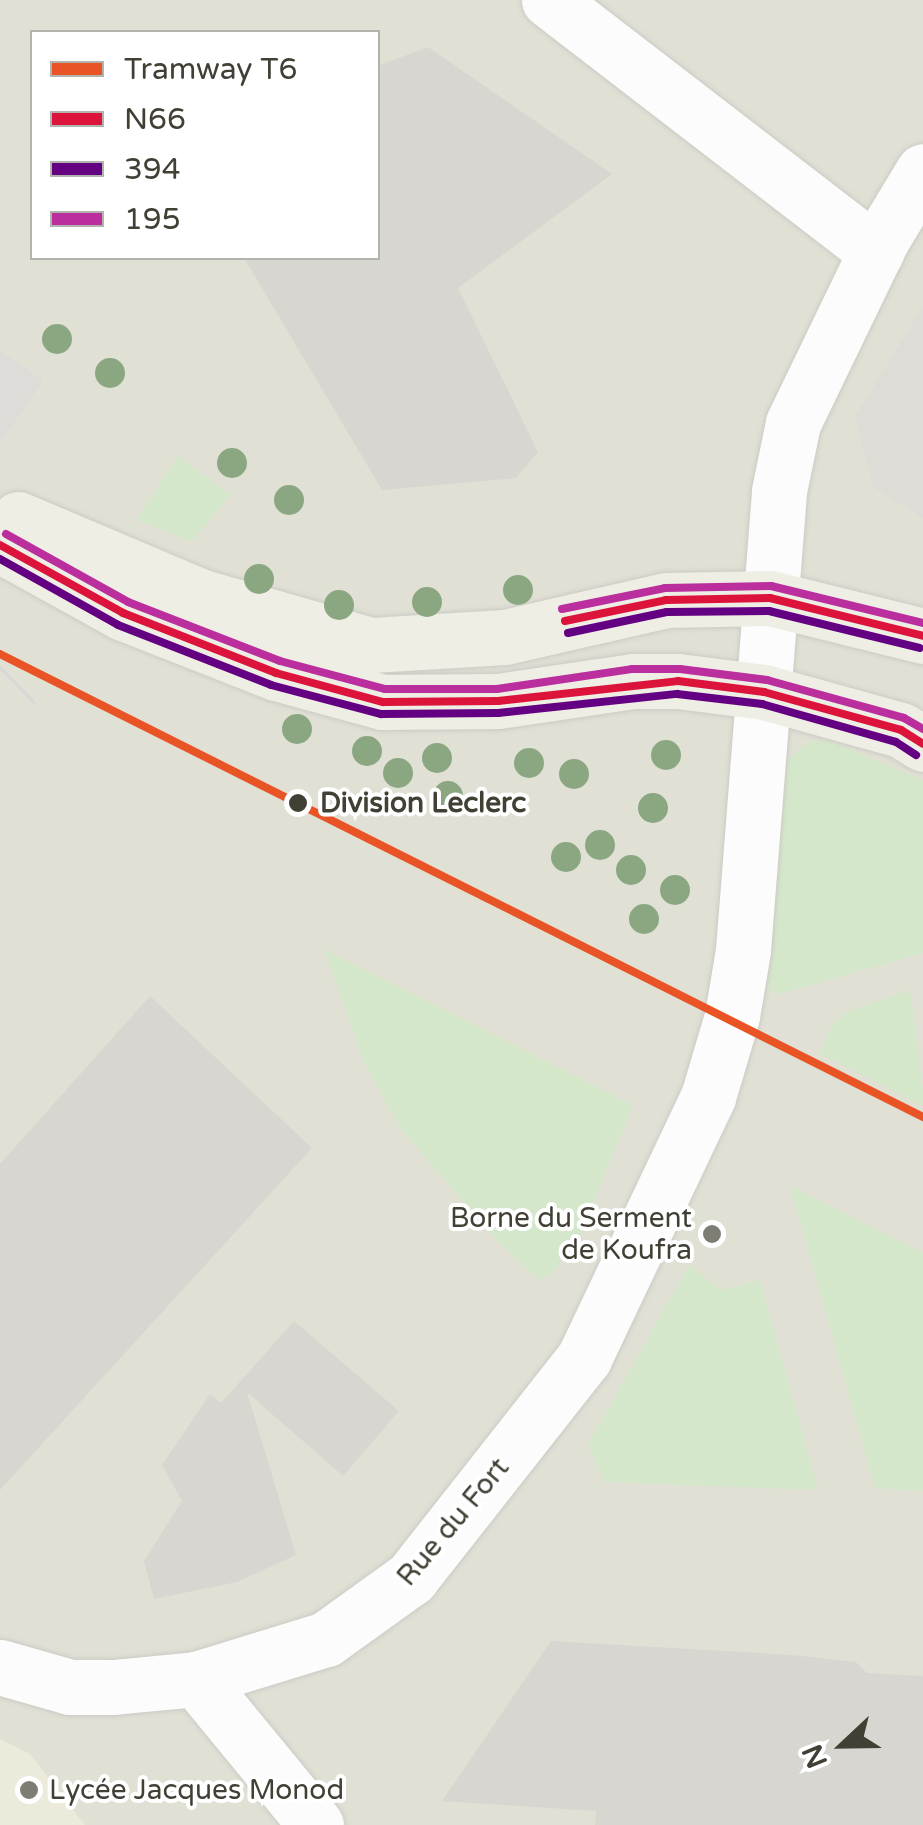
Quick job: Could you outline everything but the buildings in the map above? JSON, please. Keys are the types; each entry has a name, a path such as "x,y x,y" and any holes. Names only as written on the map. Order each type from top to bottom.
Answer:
{"main road":[{"path":"0,511 202,598 371,646 505,637 666,600 770,598 923,636"},
{"path":"0,545 123,613 276,673 383,702 498,701 634,681 764,692 901,730 923,744"}],"street":[{"path":"549,0 876,252"},
{"name":"Rue du Fort","path":"0,1667 70,1687 196,1679 326,1639 374,1610 444,1539 584,1358 708,1097 732,1016 770,598 793,424 876,252 923,171"},
{"path":"196,1679 316,1825"}],"shaded area":[{"path":"0,0 923,0 923,1825 0,1825"},
{"path":"923,306 923,518 873,487 855,417"},
{"path":"0,350 43,381 0,443"},
{"name":"Lycée Jacques Monod","path":"0,1739 30,1754 85,1825 0,1825"}],"green space":[{"path":"178,456 231,495 191,542 137,520"},
{"path":"825,739 923,780 923,953 780,994 759,986 774,805 786,763 805,744"},
{"path":"324,949 633,1105 582,1230 553,1273 539,1280 492,1236 401,1129 364,1062"},
{"path":"910,990 923,1106 819,1053 832,1025 848,1011"},
{"path":"790,1186 923,1253 923,1491 875,1488"},
{"path":"689,1265 721,1290 760,1280 818,1490 604,1482 588,1445"}],"tram line":[{"name":"T6","path":"0,654 923,1117"},
{"path":"0,667 34,702"}],"transit line":[{"name":"195","path":"6,534 128,602 280,661 385,689 497,689 632,669 680,669 767,680 904,718 923,729"},
{"name":"N66","path":"0,545 123,613 276,673 383,702 498,701 678,681 764,692 901,730 923,744"},
{"name":"394","path":"0,559 118,625 271,685 381,714 498,713 677,694 762,704 896,742 916,755"},
{"name":"195","path":"562,609 665,588 771,586 923,623"},
{"name":"N66","path":"565,621 666,600 770,598 923,636"},
{"name":"394","path":"568,633 667,612 769,611 920,648"}],"place":[{"name":"Division Leclerc","path":"298,803"},
{"name":"Borne du Serment de Koufra","path":"712,1234"},
{"name":"Lycée Jacques Monod","path":"29,1790"}]}
